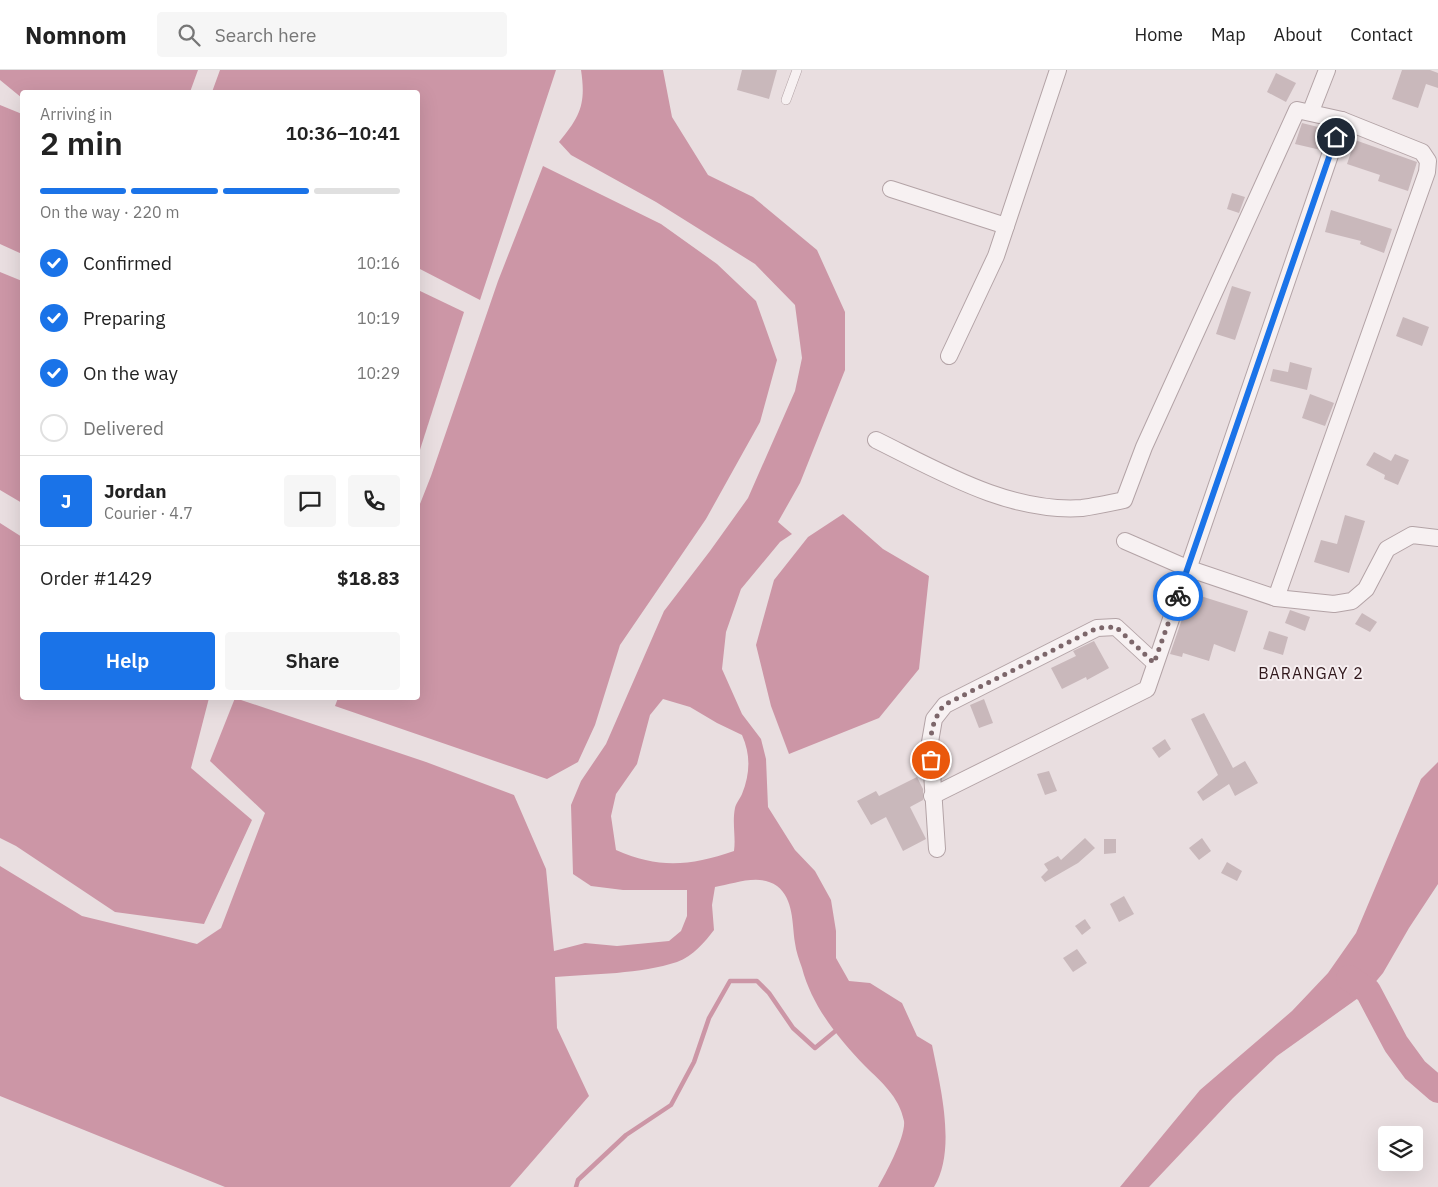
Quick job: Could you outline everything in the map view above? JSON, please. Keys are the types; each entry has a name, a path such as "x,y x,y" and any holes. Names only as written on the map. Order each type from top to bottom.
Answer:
{"street":[{"path":"948,356 996,256 1058,70"},
{"path":"1310,111 1327,70"},
{"path":"876,440 962,483 1034,505 1082,508 1124,500 1144,447 1297,110 1310,111 1342,120 1422,152 1428,161 1427,172 1276,598"},
{"path":"932,796 1147,689 1154,663 1342,120"},
{"path":"891,189 1006,226"},
{"path":"1125,541 1187,568 1276,598 1334,604 1352,601 1366,590 1387,549 1412,535 1438,538"},
{"path":"937,849 932,796 930,742 934,719 944,705 1097,628 1116,627 1154,663"}],"lane":[{"path":"786,100 797,70"}],"shaded area":[{"path":"0,70 198,70 191,90 20,90 20,96 0,80"},
{"path":"220,70 556,70 480,300 420,269 420,90 213,90"},
{"path":"581,70 663,70 672,117 708,175 753,197 817,250 845,312 845,370 800,483 778,522 792,534 780,542 741,589 726,632 722,669 742,714 761,739 766,759 768,807 795,850 815,871 831,900 836,931 836,958 849,981 870,983 902,1003 917,1036 932,1045 945,1117 946,1136 945,1155 941,1172 934,1187 878,1187 902,1136 904,1121 902,1112 889,1090 845,1044 819,1008 806,982 798,955 787,898 777,886 762,880 715,887 712,905 714,930 698,948 677,962 633,971 555,977 557,1028 589,1096 510,1187 225,1187 0,1096 0,866 82,916 197,944 221,928 265,813 210,761 234,700 241,700 426,762 514,795 546,869 554,951 585,943 617,946 669,941 681,931 687,916 687,890 623,890 591,886 573,874 571,805 581,781 606,744 664,611 748,498 795,391 802,358 795,305 755,264 656,202 571,155 559,142 577,116 583,92","holes":["663,699 690,707 742,735 748,757 745,787 735,808 734,851 703,860 661,863 616,850 611,816 616,794 637,764 650,715"]},
{"path":"0,105 20,113 20,253 0,244"},
{"path":"543,166 661,224 717,264 756,301 777,360 760,422 706,519 620,645 595,725 578,762 547,779 335,706 337,700 420,700 420,504 498,281"},
{"path":"0,272 20,280 20,502 0,490"},
{"path":"420,291 464,312 420,450"},
{"path":"843,514 883,549 929,576 919,669 879,718 789,754 771,706 756,645 774,580 808,537"},
{"path":"0,523 20,536 20,700 208,700 191,768 252,820 204,924 115,912 16,846 0,838"},
{"path":"1438,762 1438,884 1409,928 1383,973 1368,991 1277,1056 1233,1098 1149,1187 1120,1187 1200,1090 1292,1011 1328,973 1356,933 1421,779"}],"building":[{"path":"742,70 777,70 769,99 737,90"},
{"path":"1402,70 1430,70 1438,73 1438,88 1426,84 1418,108 1392,99"},
{"path":"1276,73 1296,83 1286,102 1267,92"},
{"path":"1302,123 1326,129 1321,150 1295,144"},
{"path":"1355,140 1417,162 1408,191 1378,181 1380,175 1347,164"},
{"path":"1232,193 1245,197 1239,213 1227,209"},
{"path":"1331,210 1392,229 1384,253 1360,244 1361,241 1325,232"},
{"path":"1232,286 1251,292 1235,340 1216,334"},
{"path":"1403,317 1429,327 1422,346 1396,336"},
{"path":"1290,362 1312,368 1307,390 1270,381 1273,369 1288,372"},
{"path":"1310,394 1334,403 1325,426 1302,418"},
{"path":"1374,452 1391,461 1395,454 1409,460 1398,485 1384,479 1385,475 1366,465"},
{"path":"1345,515 1365,521 1349,573 1314,562 1321,540 1337,544"},
{"path":"1191,593 1248,611 1235,652 1214,644 1209,661 1183,653 1182,657 1170,654"},
{"path":"1290,610 1310,617 1305,631 1285,623"},
{"path":"1362,613 1377,622 1370,632 1355,624"},
{"path":"1269,631 1288,637 1283,655 1263,649"},
{"path":"1094,641 1109,668 1087,680 1086,677 1062,689 1051,668 1076,656 1073,651"},
{"path":"984,699 993,723 979,728 970,705"},
{"path":"1204,713 1233,768 1245,761 1258,783 1235,796 1229,784 1203,801 1197,792 1218,775 1191,719"},
{"path":"1165,739 1171,749 1159,758 1152,748"},
{"path":"1049,771 1057,791 1045,795 1037,774"},
{"path":"917,777 923,789 923,800 910,807 926,839 903,851 886,817 871,825 857,801 876,791 879,796"},
{"path":"1085,838 1095,848 1078,863 1045,882 1041,877 1048,870 1044,864 1058,856 1061,860"},
{"path":"1202,838 1211,851 1199,860 1189,848"},
{"path":"1104,839 1116,839 1116,853 1104,854"},
{"path":"1227,862 1242,871 1237,881 1221,873"},
{"path":"1124,896 1134,914 1119,922 1110,904"},
{"path":"1085,919 1091,928 1082,935 1075,926"},
{"path":"1077,949 1087,963 1073,972 1063,958"}],"waterway":[{"path":"1349,978 1368,991 1396,1044 1415,1070 1438,1090"},
{"path":"576,1187 578,1180 626,1135 671,1105 694,1062 709,1018 730,981 757,981 769,993 793,1028 815,1048 839,1028"}],"way so far":[{"path":"931,760 930,742 934,719 944,705 1097,628 1116,627 1154,663 1178,596"}],"district":[{"name":"BARANGAY 2","path":"1311,673"}],"route":[{"path":"1178,596 1309,221 1336,137"}]}
